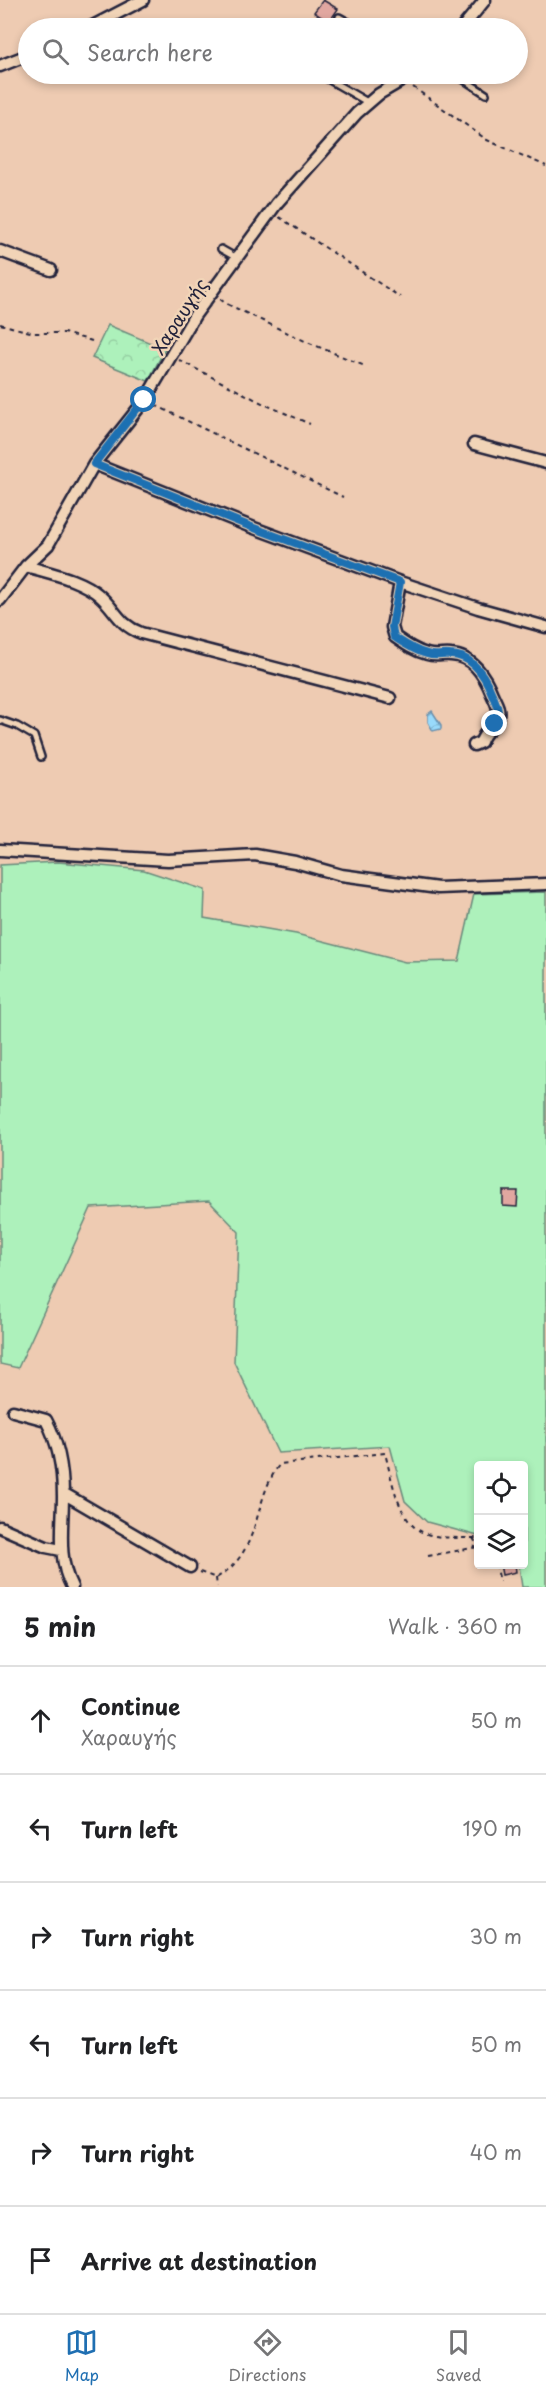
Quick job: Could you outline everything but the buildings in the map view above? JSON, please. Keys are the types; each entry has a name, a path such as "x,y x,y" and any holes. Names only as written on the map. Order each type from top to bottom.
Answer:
{"street":[{"path":"108,18 143,0"},
{"path":"471,18 486,0"},
{"path":"0,66 18,59"},
{"name":"Χαραυγής","path":"0,600 26,566 48,545 94,464 144,400 209,297 271,212 332,140 379,94 396,84"},
{"path":"0,251 51,270"},
{"path":"474,444 546,463"},
{"path":"94,464 234,521 400,582 478,608 546,627"},
{"path":"26,566 88,588 99,595 123,624 141,633 390,698"},
{"path":"400,582 392,627 394,637 428,655 457,655 464,658 487,682 498,709 498,718 495,724 484,733 481,742 474,745"},
{"path":"0,850 168,860 255,855 295,862 341,875 438,888 546,884"},
{"path":"13,1411 46,1420 54,1434 63,1493 61,1550 67,1579 72,1587"},
{"path":"63,1493 190,1566"},
{"path":"0,1527 46,1547 61,1550"}],"lane":[{"path":"336,84 369,103"},
{"path":"470,84 486,94"},
{"path":"221,249 237,258"},
{"path":"0,720 17,726 34,736 41,757"}],"path":[{"path":"414,84 417,90 487,140 546,166"},
{"path":"271,212 400,297"},
{"path":"209,297 219,297 225,303 281,330 365,366"},
{"path":"0,324 34,333 64,333 92,341"},
{"path":"171,356 264,404 310,424"},
{"path":"144,400 343,496"},
{"path":"216,1578 237,1560 249,1542 257,1524 266,1489 274,1472 280,1464 299,1461 385,1453 398,1500 408,1519 422,1532 474,1538"},
{"path":"428,1556 474,1548"},
{"path":"190,1566 216,1578"},
{"path":"497,1569 500,1582"},
{"path":"216,1578 217,1587"}],"green space":[{"path":"108,325 165,349 148,381 92,358"},
{"path":"58,862 144,870 205,890 204,918 296,934 405,962 459,961 474,894 546,892 546,1587 522,1587 520,1569 528,1569 528,1461 474,1461 474,1535 427,1522 405,1501 390,1446 278,1453 234,1362 239,1232 209,1201 91,1208 18,1368 0,1364 0,865"}],"water":[{"path":"432,711 441,729 433,731 428,722 428,714"}],"route":[{"path":"144,400 94,464 175,498 400,582 392,627 394,637 428,655 457,655 471,663 487,682 498,709 495,724"}]}
